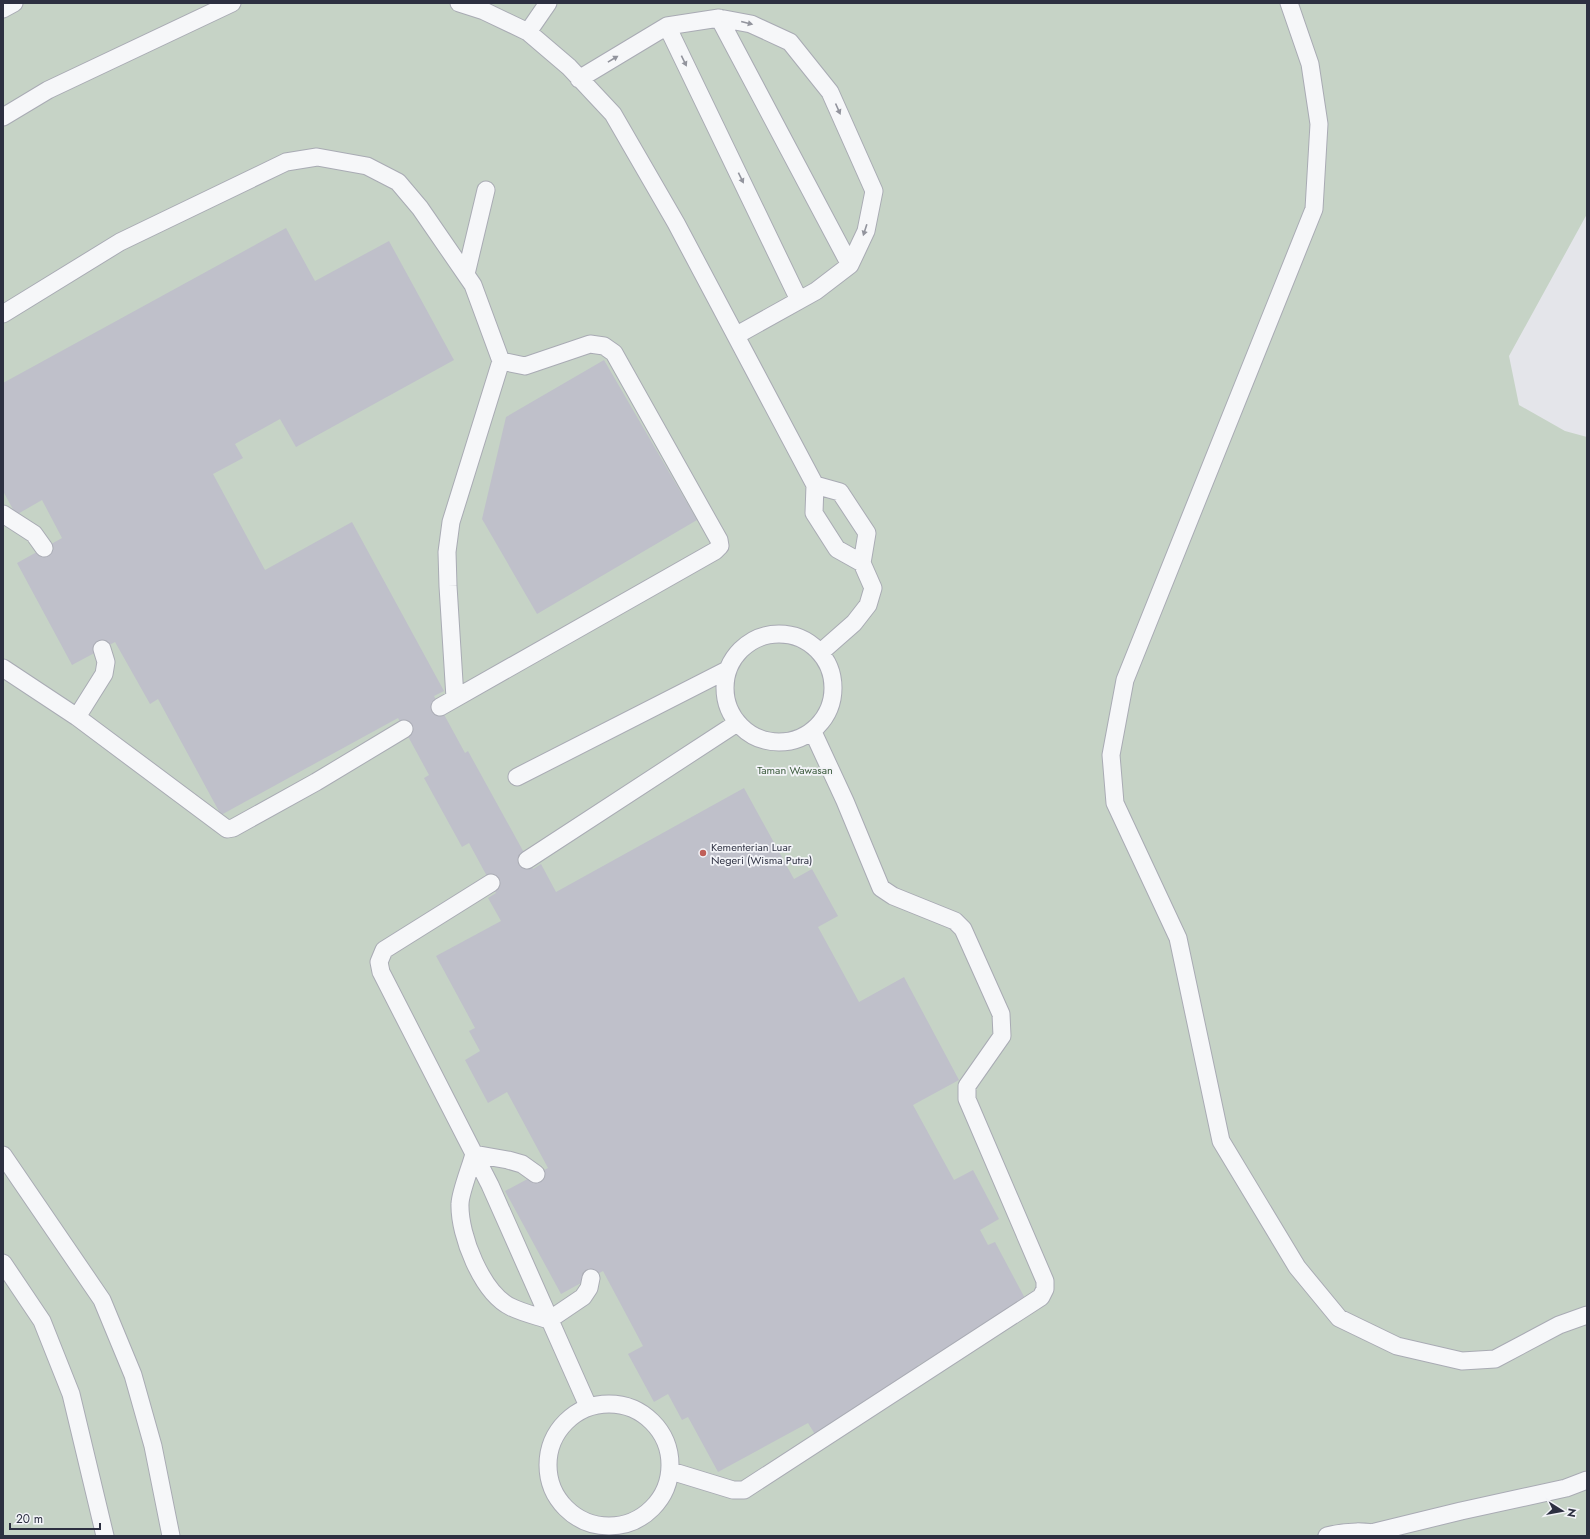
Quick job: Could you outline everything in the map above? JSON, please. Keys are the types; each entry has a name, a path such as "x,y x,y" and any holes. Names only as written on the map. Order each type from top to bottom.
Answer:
{"lane":[{"path":"3,9 14,3"},
{"path":"3,117 48,90 232,3"},
{"path":"459,3 484,10 528,32 569,67 613,114 676,223 816,485 814,513 837,549 862,563"},
{"path":"528,32 548,3"},
{"path":"1289,3 1310,64 1318,124 1314,209 1125,680 1111,755 1115,803 1178,938 1221,1141 1297,1267 1339,1318 1397,1346 1462,1361 1495,1359 1559,1325 1587,1315"},
{"path":"580,79 667,26 719,18 751,24 790,42 830,92 874,191 866,231 850,265 816,291 737,335"},
{"path":"719,18 850,265"},
{"path":"667,26 800,300"},
{"path":"3,314 120,242 286,162 317,158 367,166 398,182 420,208 473,285 501,361 451,522 447,552 455,698"},
{"path":"466,274 486,190"},
{"path":"440,707 715,552 720,546 719,540 614,353 604,346 590,344 525,366 501,361"},
{"path":"816,485 840,492 867,533 862,563 873,588 868,605 854,622 821,652"},
{"path":"3,514 34,534 44,548"},
{"path":"516,777 727,670 743,647 769,634 797,636 821,652 833,678 830,708 813,732 787,743 759,740 737,723 725,698 727,670"},
{"path":"77,717 104,674 106,662 102,649"},
{"path":"3,668 77,717 227,829 233,828 316,782 404,729"},
{"path":"527,860 737,723"},
{"path":"672,1471 733,1490 744,1490 1041,1297 1045,1289 1045,1281 967,1099 967,1086 1002,1036 1001,1014 963,929 956,921 893,896 881,888 845,801 813,732"},
{"path":"491,883 384,950 379,962 381,972 490,1185 588,1406"},
{"path":"474,1154 522,1164 536,1174"},
{"path":"474,1154 460,1203 462,1231 472,1260 492,1293 511,1307 549,1320"},
{"path":"3,1155 102,1300 135,1382 153,1446 171,1536"},
{"path":"3,1263 42,1321 72,1394 105,1536"},
{"path":"549,1320 583,1297 589,1288 591,1278"},
{"path":"619,1403 648,1415 667,1440 672,1471 656,1506 625,1526 588,1524 558,1501 546,1465 558,1429 588,1406 619,1403"},
{"path":"1327,1536 1338,1533 1380,1534 1461,1511 1566,1488 1587,1480"}],"green space":[{"name":"Taman Wawasan","path":"3,3 1587,3 1587,214 1509,356 1519,405 1565,431 1587,437 1587,1536 3,1536"}],"building":[{"name":"Kementerian Luar Negeri (Wisma Putra)","path":"286,228 315,281 389,241 454,360 296,447 280,419 235,444 243,458 213,474 265,570 352,522 444,691 434,696 465,753 468,751 533,869 541,864 556,892 744,788 794,879 812,869 838,916 818,927 859,1002 904,977 959,1080 913,1105 954,1180 973,1170 999,1219 980,1230 988,1245 995,1242 1028,1304 918,1365 922,1372 816,1436 808,1423 718,1472 688,1417 682,1420 668,1394 654,1402 628,1354 643,1346 603,1271 561,1294 505,1191 548,1168 507,1092 488,1103 465,1060 480,1051 469,1031 475,1028 436,956 501,921 488,898 496,893 469,843 462,847 424,778 429,775 398,718 221,815 158,699 150,704 115,642 72,665 17,563 62,538 42,500 16,515 3,491 3,383"},
{"path":"604,360 697,520 537,614 482,519 506,417"}],"place":[{"name":"Kementerian Luar Negeri (Wisma Putra)","path":"703,853"}]}
